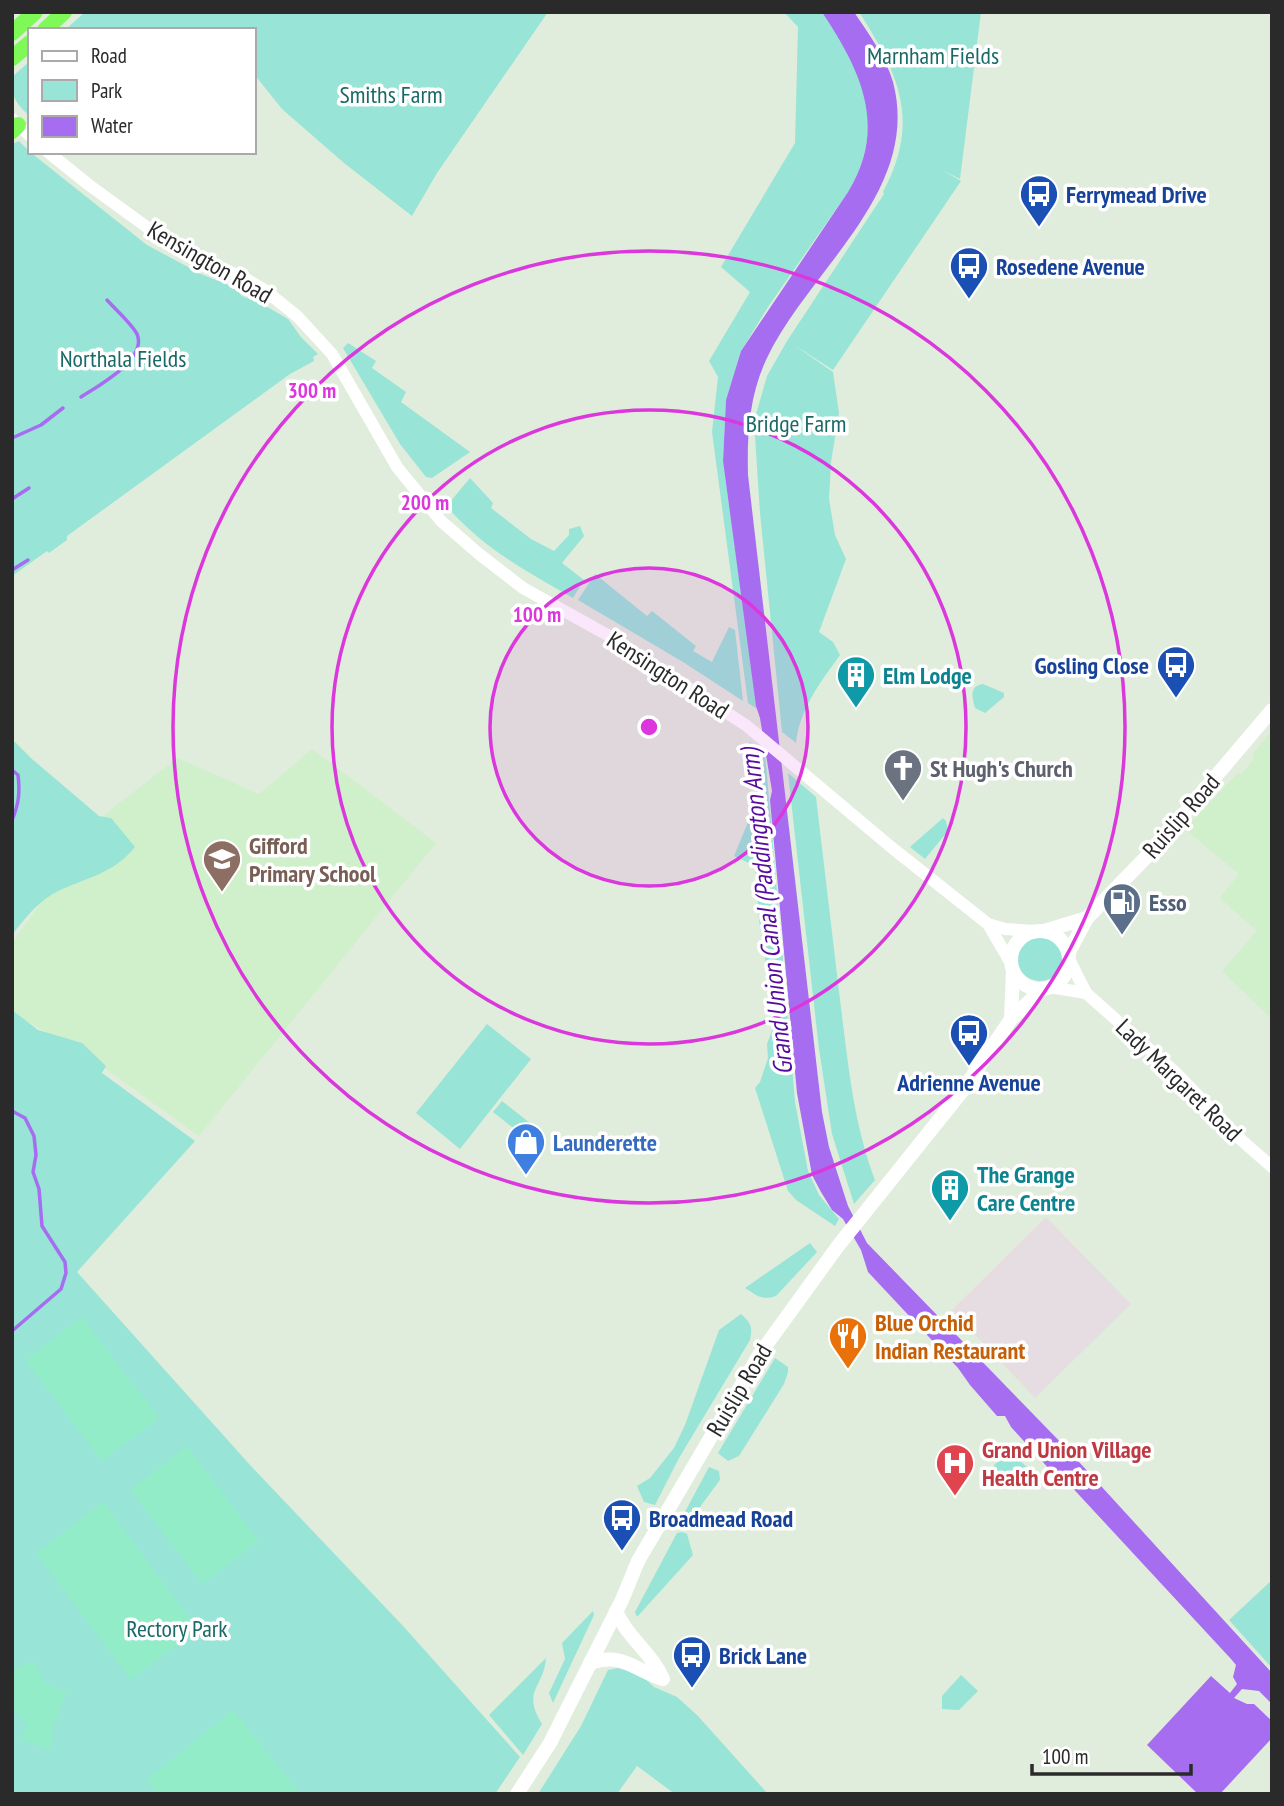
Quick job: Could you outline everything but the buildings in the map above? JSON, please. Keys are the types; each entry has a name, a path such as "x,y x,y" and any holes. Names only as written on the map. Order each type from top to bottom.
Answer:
{"highway":[{"path":"12,33 35,12"},
{"path":"47,28 64,12"},
{"path":"14,57 28,45"}],"main road":[{"name":"Ruislip Road","path":"1069,956 1087,918 1155,848 1272,710"},
{"name":"Ruislip Road","path":"1040,931 1087,918"},
{"path":"1012,968 1023,983 1046,988 1065,975 1069,956 1059,937 1040,931 1024,936 1017,943 1013,951 1012,968 1012,1019"},
{"name":"Ruislip Road","path":"517,1794 550,1743 642,1554 759,1355 838,1246 970,1081 1012,1019 1046,988"},
{"path":"590,1663 622,1660 663,1679 658,1667 616,1611"}],"street":[{"name":"Kensington Road","path":"50,154 89,186 166,241 252,282 298,317 332,354 397,467 441,521 523,588 611,637 747,726 988,924 1012,968"},
{"name":"Kensington Road","path":"988,924 1005,929 1040,931"},
{"name":"Lady Margaret Road","path":"1069,956 1086,993 1175,1072 1239,1138 1272,1167"},
{"path":"1046,988 1086,993"}],"shaded area":[{"path":"1272,730 1272,1019 1222,971 1257,931 1220,898 1239,874 1185,829 1238,773 1242,774 1254,759 1252,755"},
{"name":"Gifford Primary School","path":"312,749 436,843 199,1136 85,1054 12,1013 12,943 106,813 178,758 259,794"},
{"path":"1046,1217 1131,1304 1035,1398 952,1310"}],"green space":[{"name":"Smiths Farm","path":"85,12 548,12 437,173 412,216 344,163 282,109 256,76 256,28 67,28"},
{"path":"784,12 827,12 841,33 861,77 868,123 866,146 848,192 768,307 741,351 726,400 723,461 757,709 748,703 712,432 718,377 709,361 750,292 721,267 795,143 798,27"},
{"path":"859,12 981,12 960,179 942,170 961,181 833,370 791,343 833,372 839,413 831,462 829,499 835,535 846,559 819,632 833,642 840,655 806,707 796,743 782,732 760,513 754,421 767,376 787,341 884,194 901,143 903,120 894,77"},
{"path":"28,63 28,114 15,99 12,77"},
{"name":"Northala Fields","path":"19,141 28,150 28,154 33,154 147,245 203,275 234,287 242,296 288,319 318,354 313,357 314,361 290,374 67,536 67,540 12,576 12,144"},
{"path":"348,343 376,361 372,368 406,392 401,402 470,452 432,478 426,477 400,444 343,348"},
{"path":"470,478 493,503 491,508 531,539 554,551 569,535 569,529 580,526 584,536 562,563 584,580 573,598 492,548 449,509 450,502"},
{"path":"595,574 647,616 652,611 696,646 693,651 712,662 729,627 735,630 743,701 578,600"},
{"path":"983,684 1004,693 1004,697 985,713 975,708 973,696 975,687"},
{"path":"12,739 99,816 111,818 135,847 110,869 60,890 39,904 12,935"},
{"path":"750,742 765,752 795,1102 808,1171 819,1195 839,1219 835,1226 796,1200 788,1191 755,1088 760,1082 768,1058 767,1044 775,1022 759,920 755,866 734,856 753,810 756,781 762,768 761,761 745,748"},
{"path":"788,773 816,797 852,1091 861,1136 875,1180 854,1204 832,1134 819,1049"},
{"path":"943,818 948,831 925,859 910,847"},
{"path":"1040,935 1057,941 1063,958 1057,975 1040,981 1023,975 1017,958 1023,941"},
{"name":"Rectory Park","path":"12,1010 38,1030 82,1043 106,1066 102,1073 195,1141 77,1272 250,1465 404,1627 520,1757 495,1794 12,1794"},
{"path":"487,1024 531,1059 460,1149 416,1113"},
{"path":"502,1101 535,1127 526,1138 493,1112"},
{"path":"810,1243 817,1252 776,1296 763,1298 745,1288"},
{"path":"741,1314 750,1326 750,1340 679,1458 655,1505 644,1502 637,1486 650,1478 674,1448 719,1330"},
{"path":"82,1317 159,1418 102,1461 25,1360"},
{"path":"775,1358 788,1367 784,1384 739,1456 728,1461 718,1453"},
{"path":"187,1446 259,1541 202,1584 130,1490"},
{"path":"1009,1451 1028,1468 1027,1475 1020,1481 1004,1483 989,1470"},
{"path":"709,1467 719,1471 720,1480 691,1519 679,1523"},
{"path":"103,1502 198,1629 131,1680 36,1553"},
{"path":"677,1533 687,1534 693,1555 637,1617 635,1612"},
{"path":"1272,1580 1272,1668 1229,1620"},
{"path":"593,1611 594,1615 553,1703 549,1693 565,1659 562,1643"},
{"path":"546,1658 542,1676 535,1689 533,1704 542,1724 523,1755 489,1715"},
{"path":"33,1660 44,1683 67,1692 51,1732 55,1734 49,1750 21,1739 27,1723 17,1713 12,1700 12,1670"},
{"path":"618,1668 640,1674 654,1687 677,1697 698,1716 768,1794 675,1794 637,1766 617,1794 538,1794 581,1726 608,1670"},
{"path":"961,1675 978,1691 959,1710 942,1709 942,1696"},
{"path":"233,1710 301,1794 158,1794 147,1780"}],"water":[{"path":"822,12 854,12 890,73 898,122 891,159 876,195 856,229 784,327 760,374 749,431 748,475 822,1112 829,1147 848,1206 867,1243 1069,1451 1272,1673 1272,1704 1259,1691 1242,1689 1234,1698 1254,1704 1272,1721 1272,1738 1220,1794 1198,1794 1147,1745 1211,1676 1230,1693 1237,1684 1233,1677 1236,1665 1068,1483 1061,1482 1011,1427 1005,1416 997,1416 958,1368 868,1272 861,1250 843,1219 832,1210 812,1175 797,1093 770,800 772,791 756,706 723,461 726,400 741,351 848,192 860,168 866,144 868,122 858,77"}],"waterway":[{"path":"81,397 120,371 135,353 138,343 137,334 107,300"},
{"path":"12,438 41,425 63,408"},
{"path":"12,499 29,488"},
{"path":"12,570 28,560"},
{"path":"12,770 18,775 19,787 18,803 12,820"},
{"path":"12,1111 25,1118 34,1136 36,1155 33,1172 39,1189 42,1226 65,1262 66,1273 61,1289 12,1331"}],"place":[{"name":"Ferrymead Drive","path":"1039,228"},
{"name":"Rosedene Avenue","path":"969,300"},
{"name":"Gosling Close","path":"1176,699"},
{"name":"Elm Lodge","path":"856,709"},
{"name":"St Hugh's Church","path":"903,802"},
{"name":"Gifford Primary School","path":"222,893"},
{"name":"Esso","path":"1122,936"},
{"name":"Adrienne Avenue","path":"969,1067"},
{"name":"Launderette","path":"526,1176"},
{"name":"The Grange Care Centre","path":"950,1222"},
{"name":"Blue Orchid Indian Restaurant","path":"848,1370"},
{"name":"Grand Union Village Health Centre","path":"955,1497"},
{"name":"Broadmead Road","path":"622,1552"},
{"name":"Brick Lane","path":"692,1689"}],"park label":[{"name":"Marnham Fields","path":"933,55"},
{"name":"Bridge Farm","path":"796,423"}],"water label":[{"name":"Grand Union Canal (Paddington Arm)","path":"766,912"}]}
